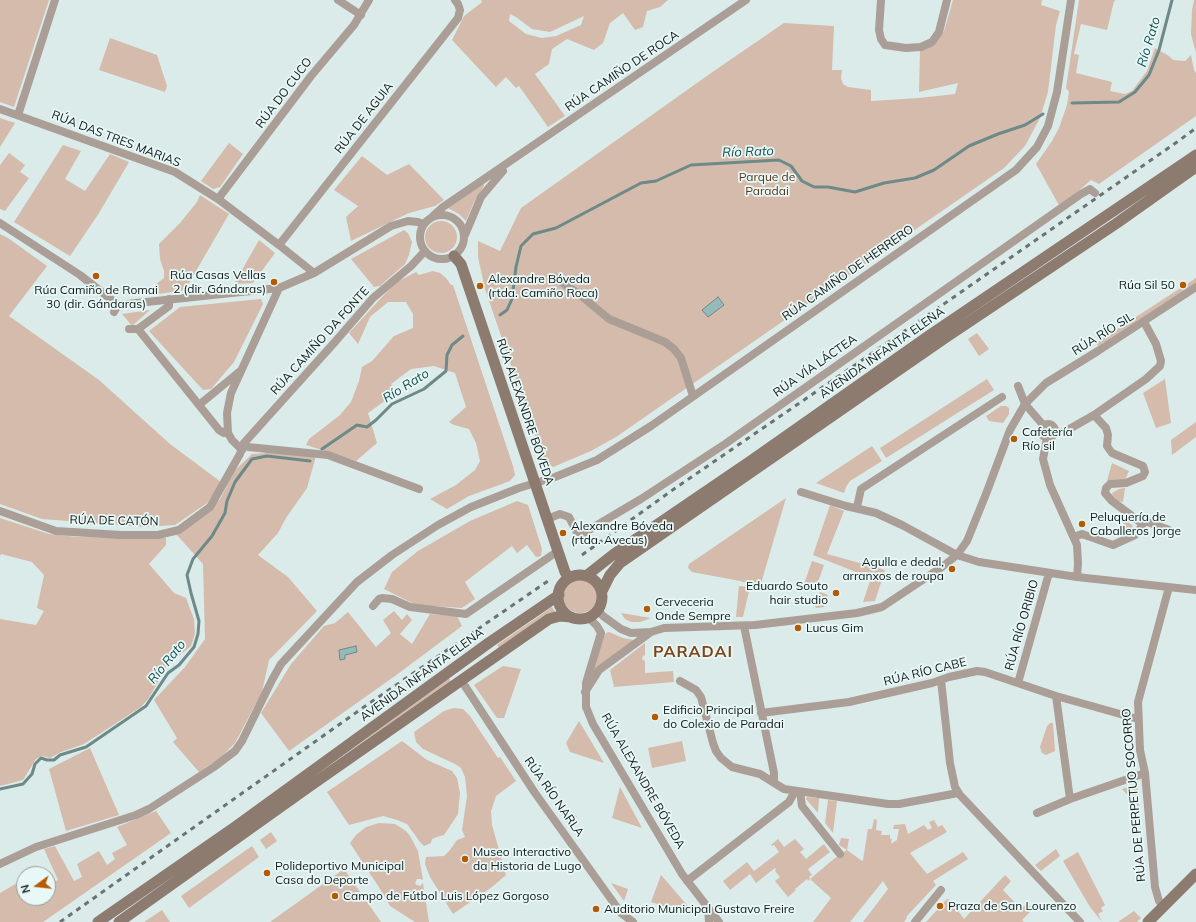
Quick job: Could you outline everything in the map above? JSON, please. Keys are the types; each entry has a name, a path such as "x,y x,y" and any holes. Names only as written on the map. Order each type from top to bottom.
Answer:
{"street":[{"path":"18,115 55,0"},
{"path":"338,0 361,15"},
{"name":"RÚA DO CUCO","path":"218,199 311,76 361,15 369,0"},
{"name":"RÚA CAMIÑO DE ROCA","path":"433,216 443,207 746,0"},
{"path":"881,0 881,39 885,45 906,48 920,47 932,42 939,32 947,0"},
{"name":"RÚA CAMIÑO DE HERRERO","path":"0,864 36,847 136,815 149,809 214,767 235,751 242,741 281,664 357,582 392,555 438,525 471,507 555,477 597,460 651,426 1016,170 1037,147 1048,126 1057,92 1071,0"},
{"name":"RÚA DE AGUIA","path":"279,244 458,18 460,10 456,2"},
{"name":"RÚA DAS TRES MARIAS","path":"0,109 175,172 218,199 279,244 314,273"},
{"name":"AVENIDA INFANTA ELENA","path":"586,576 614,554 752,460 923,340 1196,155"},
{"name":"RÚA CAMIÑO DE ROCA","path":"464,234 481,197 511,161"},
{"name":"AVENIDA INFANTA ELENA","path":"602,591 610,575 620,563 945,338 1196,167"},
{"name":"RÚA VÍA LÁCTEA","path":"548,519 560,514 569,517 576,531 582,534 641,500 732,440 1081,194 1090,190 1095,193"},
{"path":"447,214 454,217 463,228 464,243 462,248 454,256 445,259 436,258 425,251 420,242 421,228 423,224 433,216 447,214"},
{"path":"0,223 80,275 116,308 169,300 278,288 314,273 391,226 408,221 423,224"},
{"name":"RÚA CAMIÑO DA FONTE","path":"242,449 373,298 411,266 425,251"},
{"name":"RÚA ALEXANDRE BÓVEDA","path":"454,256 461,264 565,572 569,578"},
{"path":"554,277 579,294 609,320 665,342 674,349 681,358 692,396"},
{"path":"278,288 231,393 227,413 228,433 232,440 242,449 248,447 328,455 419,489"},
{"name":"RÚA RÍO SIL","path":"957,554 967,541 1010,430 1025,404 1046,383 1196,288"},
{"path":"129,329 138,329 169,306 169,300"},
{"path":"1055,432 1064,432 1094,415 1146,379 1160,366 1161,360 1156,344 1144,322"},
{"path":"138,329 219,430 224,434 228,433"},
{"path":"199,405 241,370"},
{"path":"1018,386 1025,404 1044,426"},
{"path":"857,508 861,489 1002,397"},
{"path":"1094,415 1106,428 1108,435 1107,446 1112,453 1143,466 1145,472 1143,476 1126,483 1110,484 1106,488 1105,493 1112,501 1140,522 1148,522 1169,530"},
{"path":"1044,426 1050,425 1054,428 1055,432"},
{"path":"1044,426 1041,432 1043,436 1047,438"},
{"path":"1047,438 1051,437 1055,432"},
{"path":"1047,438 1042,459 1046,474 1066,524 1074,537 1078,556 1077,577"},
{"name":"RÚA DE CATÓN","path":"0,511 56,531 121,535 158,535 180,530 210,507 242,449"},
{"path":"801,492 846,506 876,513 957,554 979,562 1077,577 1195,589"},
{"path":"1074,537 1082,534 1113,545 1135,535 1142,526 1140,522"},
{"path":"373,606 379,599 382,598 392,599 410,607 466,614 558,551"},
{"path":"598,610 603,616 621,629 631,633 651,632 672,626 744,626 870,611 882,607 942,567 957,554"},
{"name":"RÚA RÍO ORIBIO","path":"1018,683 1049,573"},
{"path":"575,576 586,576 594,580 599,585 602,591 601,604 592,616 578,619 565,613 561,608 558,595 560,588 569,578 575,576"},
{"name":"RÚA DE PERPETUO SOCORRO","path":"1164,906 1159,900 1155,887 1145,772 1140,750 1138,702 1169,587"},
{"name":"AVENIDA INFANTA ELENA","path":"119,922 160,893 490,642 558,595"},
{"name":"AVENIDA INFANTA ELENA","path":"98,922 461,680 549,619 560,616 571,617"},
{"name":"RÚA ALEXANDRE BÓVEDA","path":"588,617 597,626 601,633 586,682 585,692 586,707 593,724 687,881 719,922"},
{"path":"744,626 774,773 774,782"},
{"path":"585,692 599,670 651,632"},
{"name":"RÚA RÍO CABE","path":"762,713 849,702 977,671 985,672 1056,696 1138,719"},
{"name":"RÚA RÍO NARLA","path":"461,680 545,806 621,913 633,922"},
{"path":"942,680 950,763 955,787 958,793 1080,922"},
{"path":"680,681 696,690 701,697 713,743 721,758 732,767 760,774 784,789 888,804 899,804 958,793"},
{"path":"1056,696 1070,800"},
{"path":"1037,813 1145,772"},
{"path":"687,881 789,802 796,791"},
{"path":"796,791 802,806 840,854"},
{"path":"1148,922 1196,874"},
{"path":"153,884 160,893"},
{"path":"915,922 941,890"},
{"path":"708,908 708,922"}],"green space":[{"path":"0,0 49,0 14,107 0,102"},
{"path":"481,0 668,0 660,7 647,11 643,27 635,30 623,13 610,23 603,43 594,50 567,39 552,49 549,64 535,74 565,116 548,127 519,86 516,88 506,77 496,87 452,40 464,16 482,1","holes":["510,14 532,29 550,32 584,16 581,25 556,36 542,38 526,34 509,21"]},
{"name":"Parque de Paradai","path":"953,0 1042,0 1041,5 1060,11 1056,25 1048,92 1040,118 1025,146 1004,168 616,437 591,451 553,467 544,462 485,289 478,257 478,241 500,251 521,208 784,23 834,26 832,70 842,70 841,78 843,84 848,87 871,90 871,101 955,94 958,83 919,92 920,50 935,42 944,31"},
{"path":"1079,0 1116,0 1114,1 1107,30 1081,24 1074,54 1079,55 1076,73 1112,82 1110,91 1125,94 1132,91 1147,71 1155,48 1173,60 1185,61 1191,55 1196,73 1196,116 1099,184 1091,180 1060,207 1036,164 1059,128 1067,105 1069,92 1066,88"},
{"path":"1194,0 1196,0 1196,53 1191,34"},
{"path":"110,38 157,55 167,86 165,92 99,70"},
{"path":"0,118 15,123 0,147"},
{"path":"229,143 243,154 220,187 213,189 201,181"},
{"path":"63,145 81,151 65,179 85,191 110,154 129,162 99,213 70,256 14,222"},
{"path":"9,153 25,165 20,172 29,178 5,211 0,209 0,165"},
{"path":"362,156 387,175 409,164 444,200 435,206 409,213 351,241 346,217 358,206 334,190"},
{"path":"484,183 484,186 474,202 466,221 459,214 448,208"},
{"path":"200,195 229,214 185,290 158,294 155,285 164,278 159,244 180,223 197,202"},
{"path":"438,221 444,221 454,228 457,237 456,243 450,250 444,253 438,253 428,246 425,240 425,234 432,224"},
{"path":"404,230 408,233 412,242 405,264 380,286 374,287 351,259"},
{"path":"0,234 47,266 9,316 99,380 170,444 221,482 207,503 175,525 145,527 42,519 0,504"},
{"path":"259,240 275,253 253,283 234,284"},
{"path":"433,271 440,273 451,285 453,285 515,475 510,481 469,496 447,509 430,499 456,485 475,470 480,461 476,443 469,429 449,422 466,407 455,373 434,366 411,369 391,384 397,392 368,413 377,443 356,461 306,445 309,439 340,415 351,402 359,381 362,367 372,361 394,336 413,328 413,314 406,302 388,302 370,317 358,344 349,333 397,282 416,272 419,275"},
{"path":"1196,278 1196,283 1098,346 1096,343"},
{"path":"261,299 263,304 234,362 211,389 203,390 149,331 180,307"},
{"path":"150,310 132,326 122,314"},
{"path":"977,333 989,349 979,356 968,339"},
{"path":"987,379 994,390 886,458 880,448"},
{"path":"1165,379 1171,423 1156,428 1143,393"},
{"path":"1001,406 1006,406 1009,408 1009,414 1003,423 989,421 986,416"},
{"path":"1196,422 1196,437 1172,455 1171,440"},
{"path":"872,446 882,461 850,481 844,493 816,483"},
{"path":"283,452 316,456 307,488 286,518 278,533 258,555 288,577 317,611 269,660 262,692 235,743 220,758 199,772 173,742 177,738 154,700 185,667 205,639 203,564 176,534 207,513 220,499 235,470 252,454"},
{"path":"1112,463 1129,471 1125,480 1107,481"},
{"path":"1125,488 1123,502 1118,501 1112,493 1119,489"},
{"path":"786,498 760,587 740,581 692,572 688,568 689,564"},
{"path":"517,501 528,505 542,549 541,556 536,557 527,545 517,553 512,546 465,582 475,599 462,608 416,605 384,589 392,572 418,551 470,521"},
{"path":"830,505 844,511 827,554 885,570 875,601 863,602 871,578 813,555"},
{"path":"0,518 49,534 78,537 166,538 166,545 149,564 174,593 186,598 194,619 195,634 191,646 167,666 149,698 141,707 84,744 61,752 50,758 42,756 36,759 23,780 0,786 0,619 36,625 44,611 37,608 44,575 32,562 1,554 0,556"},
{"path":"1124,521 1132,525 1134,531 1124,537 1120,536"},
{"path":"812,561 824,565 816,588 804,584"},
{"path":"580,579 592,584 597,596 592,608 580,613 568,608 563,596 568,584"},
{"path":"739,586 750,587 743,617 736,617"},
{"path":"820,592 828,595 824,607 817,608 815,607"},
{"path":"552,607 555,612 500,649 497,645"},
{"path":"394,611 402,620 407,614 412,620 400,634 412,644 430,614 457,616 462,626 395,676 289,751 261,713 291,664 324,626 335,623 348,612 376,647 391,633 383,620"},
{"path":"621,613 651,618 640,622 631,622 625,619"},
{"path":"609,632 623,638 634,640 591,674 604,636"},
{"path":"645,643 645,655 642,659 645,661 645,673 673,671 674,682 614,687 610,670"},
{"path":"503,666 521,669 504,718 497,718 474,685"},
{"path":"449,678 451,682 316,776"},
{"path":"454,708 463,709 470,716 498,758 500,757 516,781 496,796 491,811 492,825 506,875 492,887 453,914 430,877 425,864 426,857 444,856 457,840 465,837 462,830 467,796 465,777 461,768 455,764 423,749 416,742 414,732 444,711"},
{"path":"579,721 604,763 570,752 566,743"},
{"path":"1050,723 1053,723 1055,751 1046,755 1042,753 1040,747 1047,726"},
{"path":"402,741 427,760 452,771 457,778 460,793 458,814 444,835 432,839 431,843 424,846 407,824 383,816 349,825 327,792"},
{"path":"682,741 686,761 652,768 648,748"},
{"path":"90,748 119,815 66,831 49,769"},
{"path":"1137,784 1139,807 1122,789"},
{"path":"620,787 642,828 612,818"},
{"path":"807,797 819,798 818,813 806,799"},
{"path":"828,800 837,801 833,833 825,823"},
{"path":"156,811 171,833 43,922 0,922 0,893 16,884 16,906 56,906 56,881 58,880 56,876 56,866 52,866 44,849 55,846 74,881 82,877 77,864 99,851 107,865 115,859 112,853 127,845 117,827"},
{"path":"560,811 577,816 571,828"},
{"path":"874,819 877,820 876,830 882,831 881,835 890,835 890,839 892,839 891,844 897,840 899,829 893,829 894,825 905,824 908,834 924,825 928,830 932,828 929,822 934,820 938,827 942,825 947,832 910,853 927,874 963,852 968,859 933,881 936,885 906,917 907,918 904,922 863,922 888,889 883,881 850,922 813,922 831,898 810,879 847,850 862,861 868,829 872,829"},
{"path":"379,823 395,824 406,831 418,851 423,880 417,879 415,884 420,886 423,883 429,922 415,922 390,906 350,843 356,835 366,827"},
{"path":"271,832 277,841 266,849 260,840"},
{"path":"841,838 849,839 847,850 839,845"},
{"path":"778,839 784,847 795,839 804,849 800,852 806,859 824,844 830,852 808,869 812,875 809,877 810,879 808,881 807,879 788,897 775,881 780,877 775,871 775,868 756,883 750,874 730,890 723,881 747,862 754,871 779,852 774,845 771,845"},
{"path":"252,846 259,857 189,908 181,896"},
{"path":"1056,849 1060,856 1041,871 1035,865"},
{"path":"1078,852 1105,905 1101,908 1103,911 1098,914 1102,922 1090,907 1063,861"},
{"name":"Campo de Fútbol Luis López Gorgoso","path":"344,869 381,922 270,922"},
{"path":"661,875 694,913 692,915 651,902"},
{"path":"1005,875 1011,881 1003,890 1021,909 1027,903 1033,909 1022,920 1024,922 926,922 947,899 950,900 964,919"},
{"path":"611,883 628,889 624,901"},
{"path":"162,910 170,922 144,922"},
{"path":"1134,911 1141,918 1137,922 1118,922"}],"water":[{"path":"718,297 724,305 708,317 702,310"},
{"path":"356,646 357,652 345,655 345,659 340,660 339,650"}],"waterway":[{"name":"Río Rato","path":"1072,103 1119,102 1135,92 1149,75 1159,50 1172,0"},
{"name":"Río Rato","path":"500,315 507,310 512,299 516,267 521,246 533,234 556,228 641,183 656,181 691,165 779,160 791,166 802,181 814,187 828,187 855,192 884,183 915,178 934,170 969,146 1025,125 1043,114"},
{"name":"Río Rato","path":"322,449 357,425 367,427 392,404 424,389 446,371 447,355 452,345 463,336"},
{"name":"Río Rato","path":"0,789 23,784 32,774 35,764 41,758 54,760 60,755 86,747 146,706 168,673 179,665 194,647 198,634 199,621 187,575 193,559 212,536 225,513 227,501 235,482 252,459 267,456 310,461"}],"railway":[{"path":"582,555 674,489 928,315 1196,128"},
{"path":"60,922 364,707 548,581"}],"place":[{"name":"Rúa Camiño de Romai 30 (dir. Gándaras)","path":"96,276"},
{"name":"Rúa Casas Vellas 2 (dir. Gándaras)","path":"274,282"},
{"name":"Rúa Sil 50","path":"1183,285"},
{"name":"Alexandre Bóveda (rtda. Camiño Roca)","path":"480,286"},
{"name":"Cafetería Río sil","path":"1014,439"},
{"name":"Peluquería de Caballeros Jorge","path":"1082,524"},
{"name":"Alexandre Bóveda (rtda. Avecus)","path":"563,533"},
{"name":"Agulla e dedal, arranxos de roupa","path":"952,569"},
{"name":"Eduardo Souto hair studio","path":"836,593"},
{"name":"Cerveceria Onde Sempre","path":"647,609"},
{"name":"Lucus Gim","path":"798,628"},
{"name":"Edificio Principal do Colexio de Paradai","path":"655,717"},
{"name":"Museo Interactivo da Historia de Lugo","path":"465,859"},
{"name":"Polideportivo Municipal Casa do Deporte","path":"267,873"},
{"name":"Campo de Fútbol Luis López Gorgoso","path":"335,896"},
{"name":"Praza de San Lourenzo","path":"940,906"},
{"name":"Auditorio Municipal Gustavo Freire","path":"596,909"}],"district":[{"name":"PARADAI","path":"693,652"}]}
